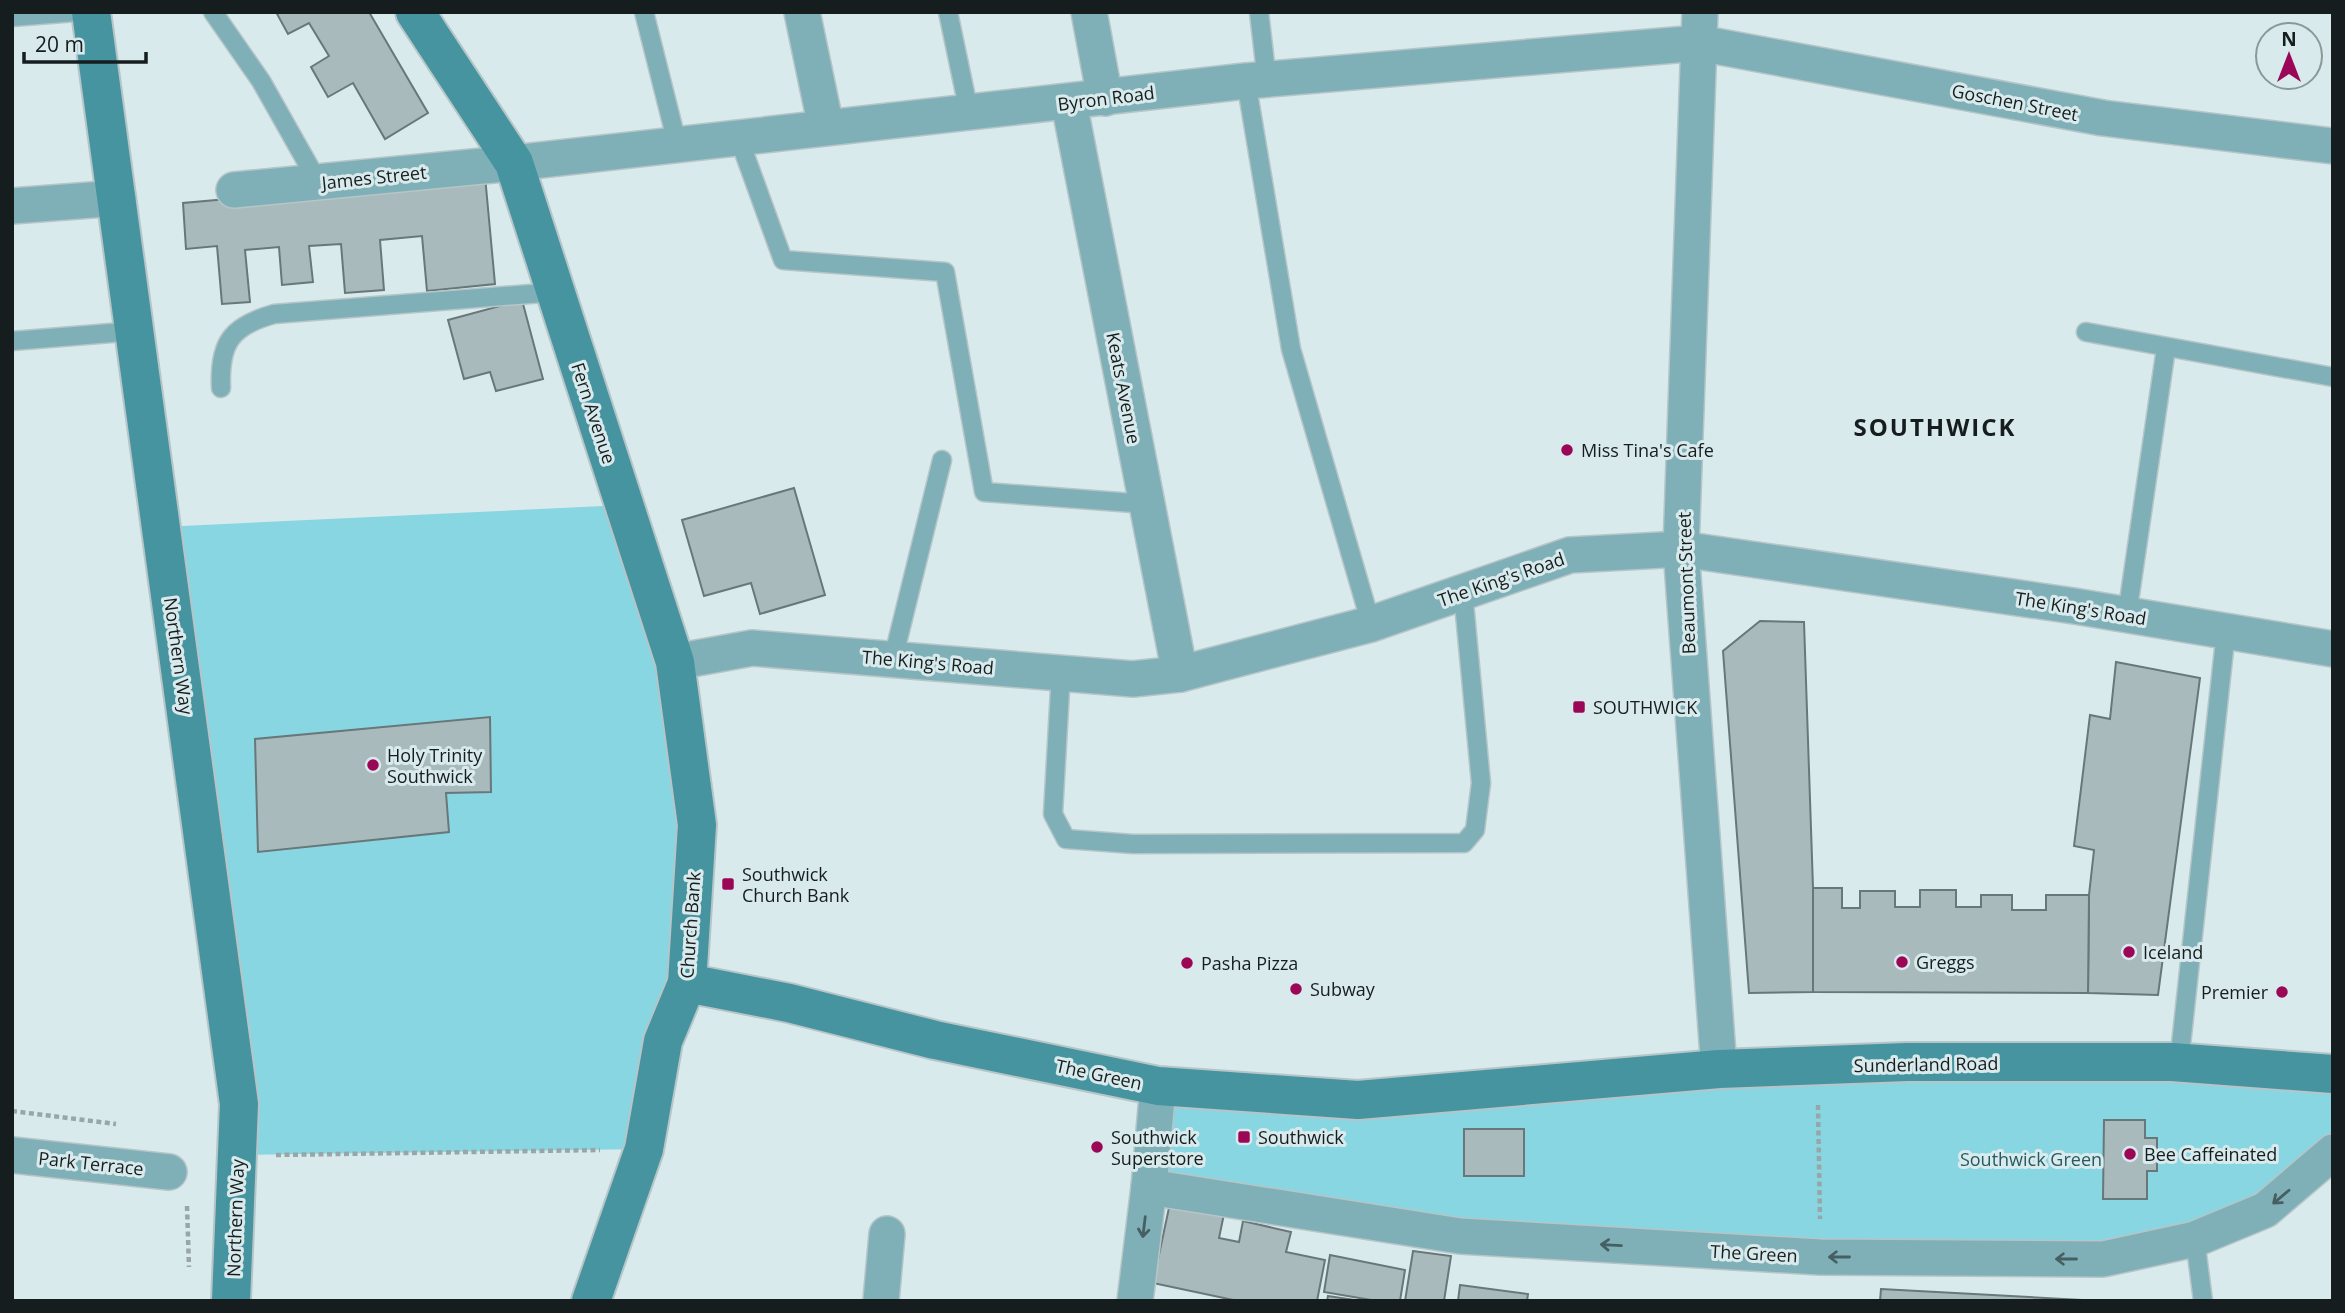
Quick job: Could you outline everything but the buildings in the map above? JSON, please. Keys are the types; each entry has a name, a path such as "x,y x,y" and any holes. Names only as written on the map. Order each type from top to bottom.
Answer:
{"street":[{"name":"Northern Way","path":"91,12 239,1104 231,1301"},
{"name":"Fern Avenue","path":"415,12 514,163 675,662"},
{"path":"802,12 826,127"},
{"path":"1089,12 1105,98"},
{"name":"Byron Road","path":"514,163 738,136 1069,103 1700,28"},
{"name":"Goschen Street","path":"1700,28 2103,118 2333,146"},
{"name":"Beaumont Street","path":"1700,28 1681,549 1718,1069"},
{"name":"Keats Avenue","path":"1069,103 1180,674"},
{"name":"James Street","path":"234,190 514,163"},
{"path":"12,206 118,198"},
{"name":"The King's Road","path":"675,662 752,648 1133,679 1180,674 1371,624 1570,555 1681,549 2127,615 2333,649"},
{"name":"Church Bank","path":"592,1301 644,1149 663,1041 687,983 697,825 675,662"},
{"name":"The Green","path":"687,983 789,1003 935,1040 1158,1086 1358,1100 1519,1088"},
{"name":"Sunderland Road","path":"1519,1088 1718,1069 1907,1062 2179,1063 2333,1074"},
{"path":"1135,1301 1158,1086"},
{"name":"The Green","path":"1149,1187 1460,1236 1820,1257 2103,1259 2195,1239 2265,1210 2333,1152"},
{"name":"Park Terrace","path":"12,1155 169,1171"},
{"path":"881,1301 887,1234"}],"lane":[{"path":"12,17 76,12"},
{"path":"213,12 261,81 318,182"},
{"path":"644,12 677,143"},
{"path":"948,12 969,112"},
{"path":"1259,12 1256,81 1291,349 1371,624"},
{"path":"738,136 783,260 945,271 984,492 1147,504"},
{"path":"221,388 220,363 226,344 236,331 252,321 274,314 556,292"},
{"path":"12,341 136,331"},
{"path":"2086,332 2333,377"},
{"path":"2127,615 2166,348"},
{"path":"892,659 942,460"},
{"path":"1061,672 1053,814 1066,839 1172,844 1464,843 1475,830 1480,783 1463,592"},
{"path":"2179,1063 2226,631"},
{"path":"2195,1239 2203,1301"}],"path":[{"path":"1818,1066 1820,1257"},
{"path":"12,1111 121,1125"},
{"path":"237,1155 644,1149"},
{"path":"169,1171 186,1174 189,1266 194,1277"}],"green space":[{"name":"Holy Trinity Southwick","path":"624,505 675,662 687,983 644,1149 238,1155 162,527"},
{"name":"Southwick Green","path":"1718,1069 2333,1074 2333,1152 2195,1239 1820,1257 1149,1187 1158,1086 1358,1100"}],"place":[{"name":"Miss Tina's Cafe","path":"1567,450"},
{"name":"SOUTHWICK","path":"1579,707"},
{"name":"Holy Trinity Southwick","path":"373,765"},
{"name":"Southwick Church Bank","path":"728,884"},
{"name":"Iceland","path":"2129,952"},
{"name":"Greggs","path":"1902,962"},
{"name":"Pasha Pizza","path":"1187,963"},
{"name":"Subway","path":"1296,989"},
{"name":"Premier","path":"2282,992"},
{"name":"Southwick","path":"1244,1137"},
{"name":"Southwick Superstore","path":"1097,1147"},
{"name":"Bee Caffeinated","path":"2130,1154"}],"district":[{"name":"SOUTHWICK","path":"1935,426"}]}
